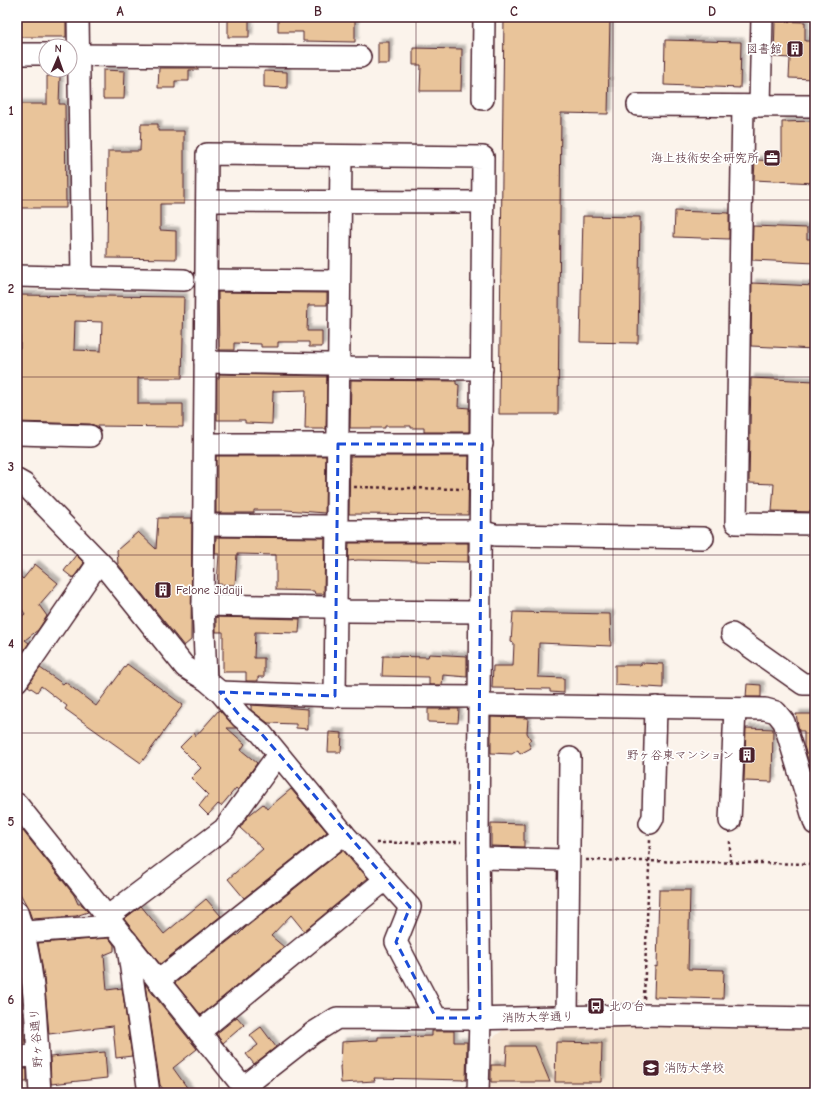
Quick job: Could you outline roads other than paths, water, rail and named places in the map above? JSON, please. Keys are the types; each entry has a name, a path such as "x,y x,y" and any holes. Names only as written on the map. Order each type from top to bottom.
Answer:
{"street":[{"path":"76,38 78,17"},
{"path":"483,99 484,17"},
{"path":"762,17 752,106 736,523 815,524"},
{"path":"17,54 38,54"},
{"path":"78,55 360,57"},
{"path":"75,78 82,277"},
{"path":"638,105 815,106"},
{"path":"213,686 203,605 207,154 483,157 478,850 480,1018 478,1093"},
{"path":"336,696 341,156"},
{"path":"206,201 483,202"},
{"path":"17,276 184,280"},
{"path":"206,280 339,281"},
{"path":"205,362 328,364 349,368 482,369"},
{"path":"17,434 90,436"},
{"path":"205,444 482,444"},
{"path":"19,486 99,562 121,586 185,667 213,686 241,717 260,732 277,756 410,907 396,942 436,1018"},
{"path":"204,525 326,526 348,531 481,531 495,535 702,538"},
{"path":"17,681 99,562"},
{"path":"203,605 325,607 336,610 480,612"},
{"path":"732,634 803,684 815,684"},
{"path":"213,686 336,696 656,707 765,709 776,712 784,722 812,801 815,824"},
{"path":"650,823 652,818 656,707"},
{"path":"730,821 735,709"},
{"path":"20,925 116,928 224,829 277,756"},
{"path":"567,1016 570,758"},
{"path":"17,804 246,1090"},
{"path":"158,981 349,838"},
{"path":"478,850 568,860"},
{"path":"199,1032 385,880"},
{"name":"野ヶ谷通り","path":"20,925 30,967 40,1093"},
{"path":"116,928 149,1093"},
{"name":"消防大学通り","path":"246,1090 313,1033 336,1018 480,1018 644,1015 815,1018"},
{"path":"17,1057 37,1056"}],"place":[{"name":"図書館","path":"795,49"},
{"name":"海上技術安全研究所","path":"772,158"},
{"name":"Felone Jidaiji","path":"163,590"},
{"name":"野ヶ谷東マンション","path":"747,755"},
{"name":"北の台","path":"596,1006"},
{"name":"消防大学校","path":"651,1068"}]}
